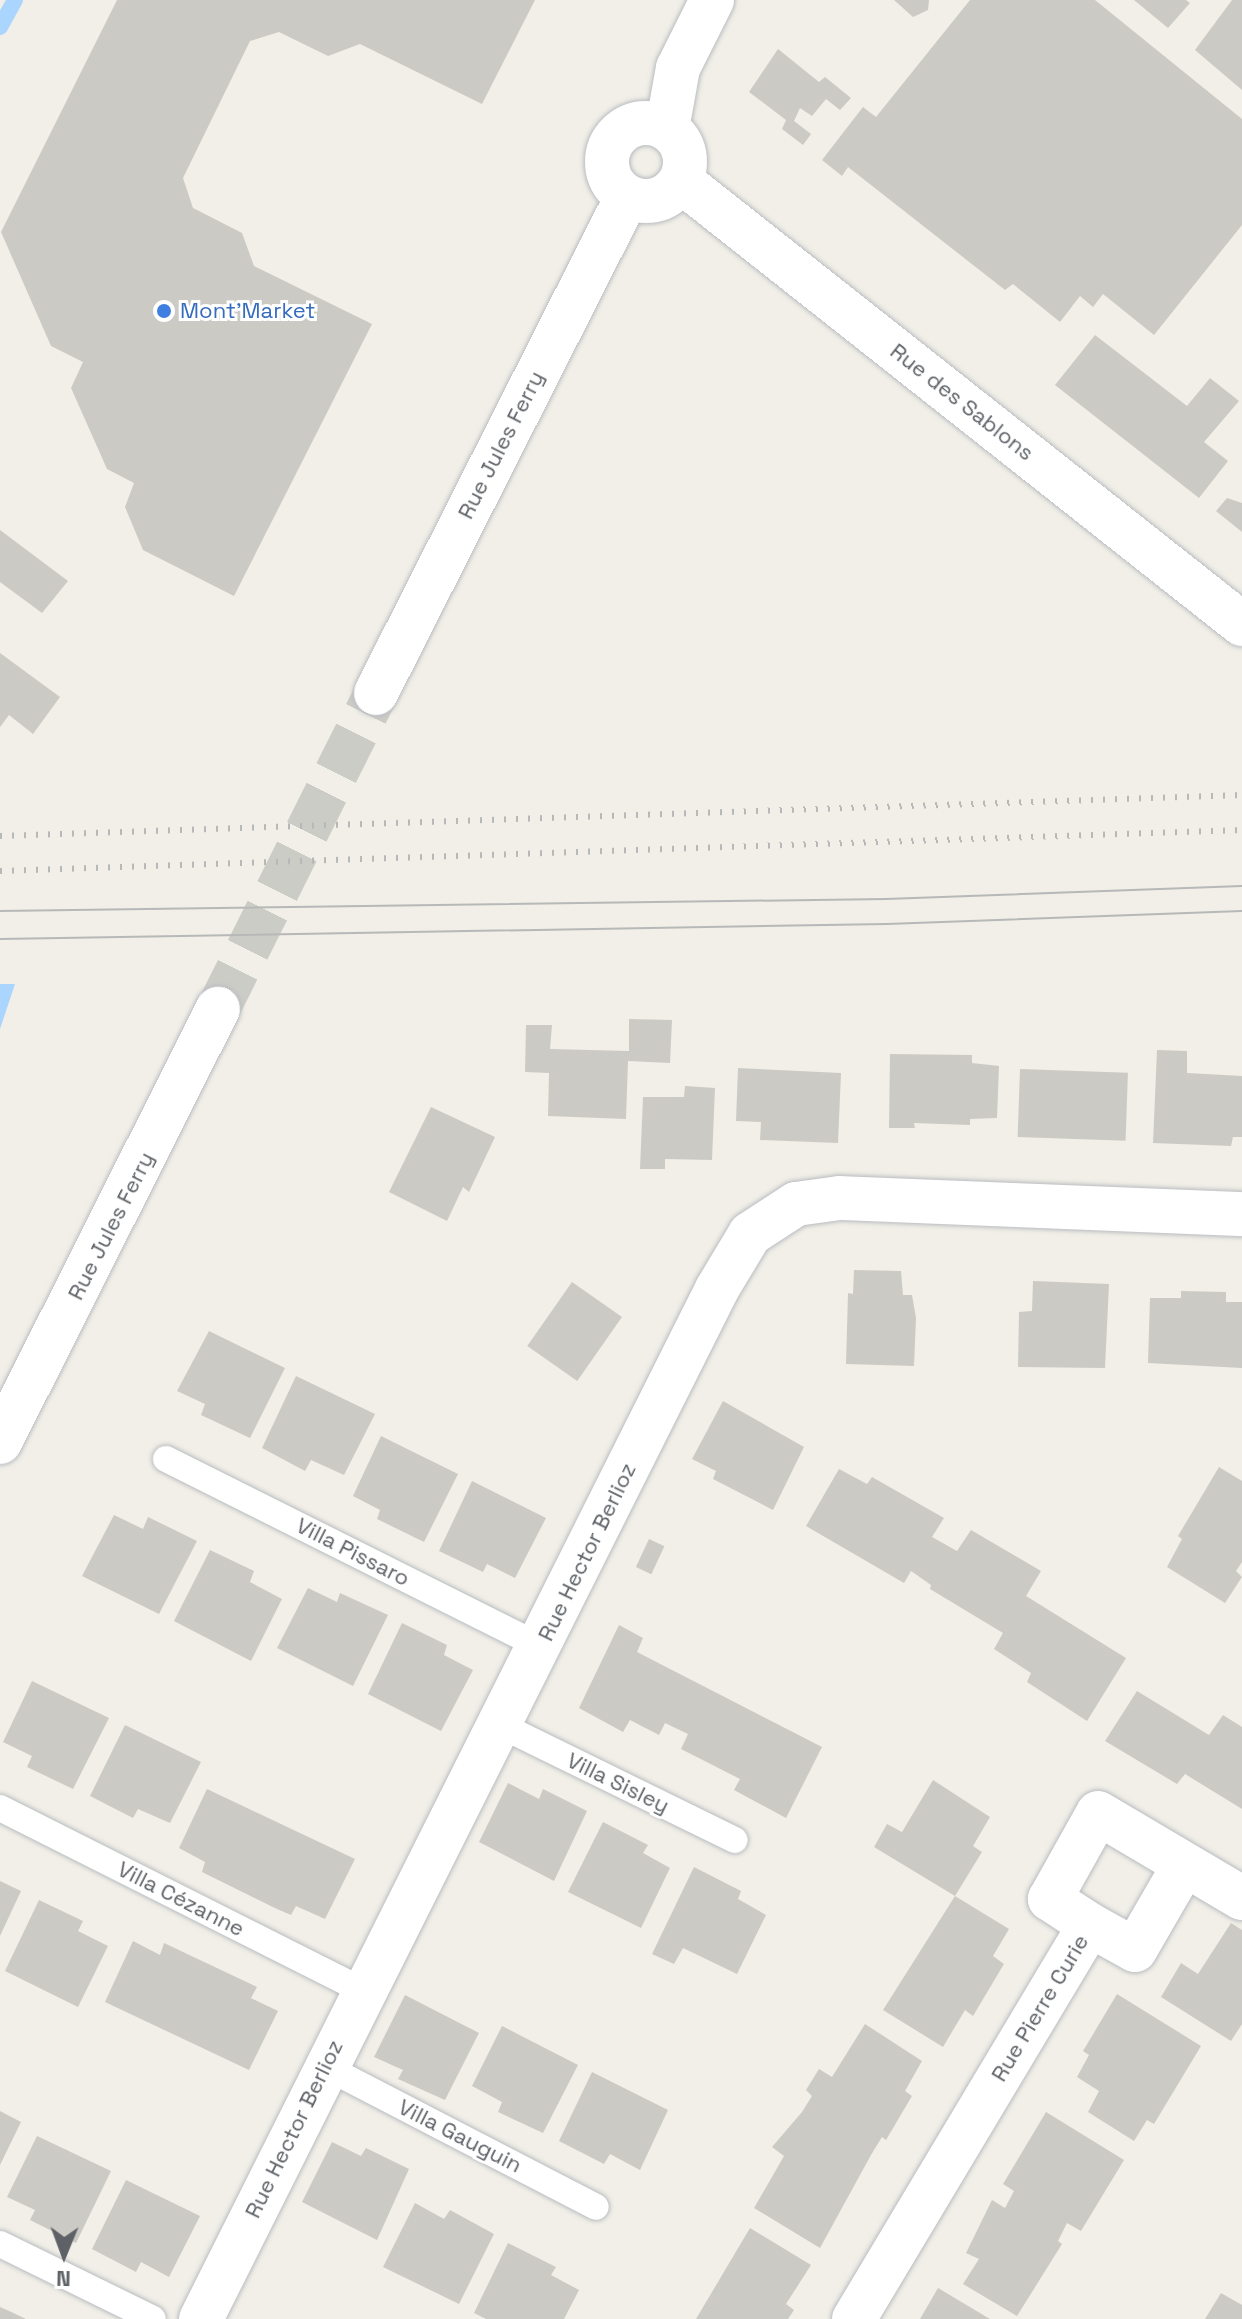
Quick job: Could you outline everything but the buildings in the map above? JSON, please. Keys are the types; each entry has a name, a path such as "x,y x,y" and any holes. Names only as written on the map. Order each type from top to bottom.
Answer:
{"street":[{"path":"667,129 630,125 611,142 606,167 609,179 627,197 638,201 663,198 681,181 685,158 667,129 678,68 712,0"},
{"name":"Rue des Sablons","path":"681,181 1242,624"},
{"name":"Rue Jules Ferry","path":"376,693 627,197"},
{"name":"Rue Jules Ferry","path":"0,1442 218,1009"},
{"name":"Rue Hector Berlioz","path":"201,2319 362,1990 502,1726 717,1289 750,1234 779,1213 806,1201 840,1198 1242,1214"},
{"name":"Rue Pierre Curie","path":"854,2319 1090,1925 1050,1899 1098,1813 1242,1898"},
{"path":"1090,1925 1135,1950 1184,1865"}],"lane":[{"name":"Villa Pissaro","path":"166,1459 540,1646"},
{"name":"Villa Sisley","path":"502,1726 735,1840"},
{"name":"Villa Cézanne","path":"0,1808 362,1990"},
{"name":"Villa Gauguin","path":"324,2066 596,2207"},
{"path":"0,2244 153,2319"}],"water":[{"path":"0,984 15,984 0,1029"}],"waterway":[{"path":"0,27 15,0"}],"tunnel":[{"path":"218,1009 376,693"}],"tram line":[{"path":"0,911 886,899 1242,886"},
{"path":"0,939 887,924 1242,911"}],"railway":[{"path":"0,836 1242,795"},
{"path":"0,871 1242,830"}],"place":[{"name":"Mont'Market","path":"164,311"}]}
